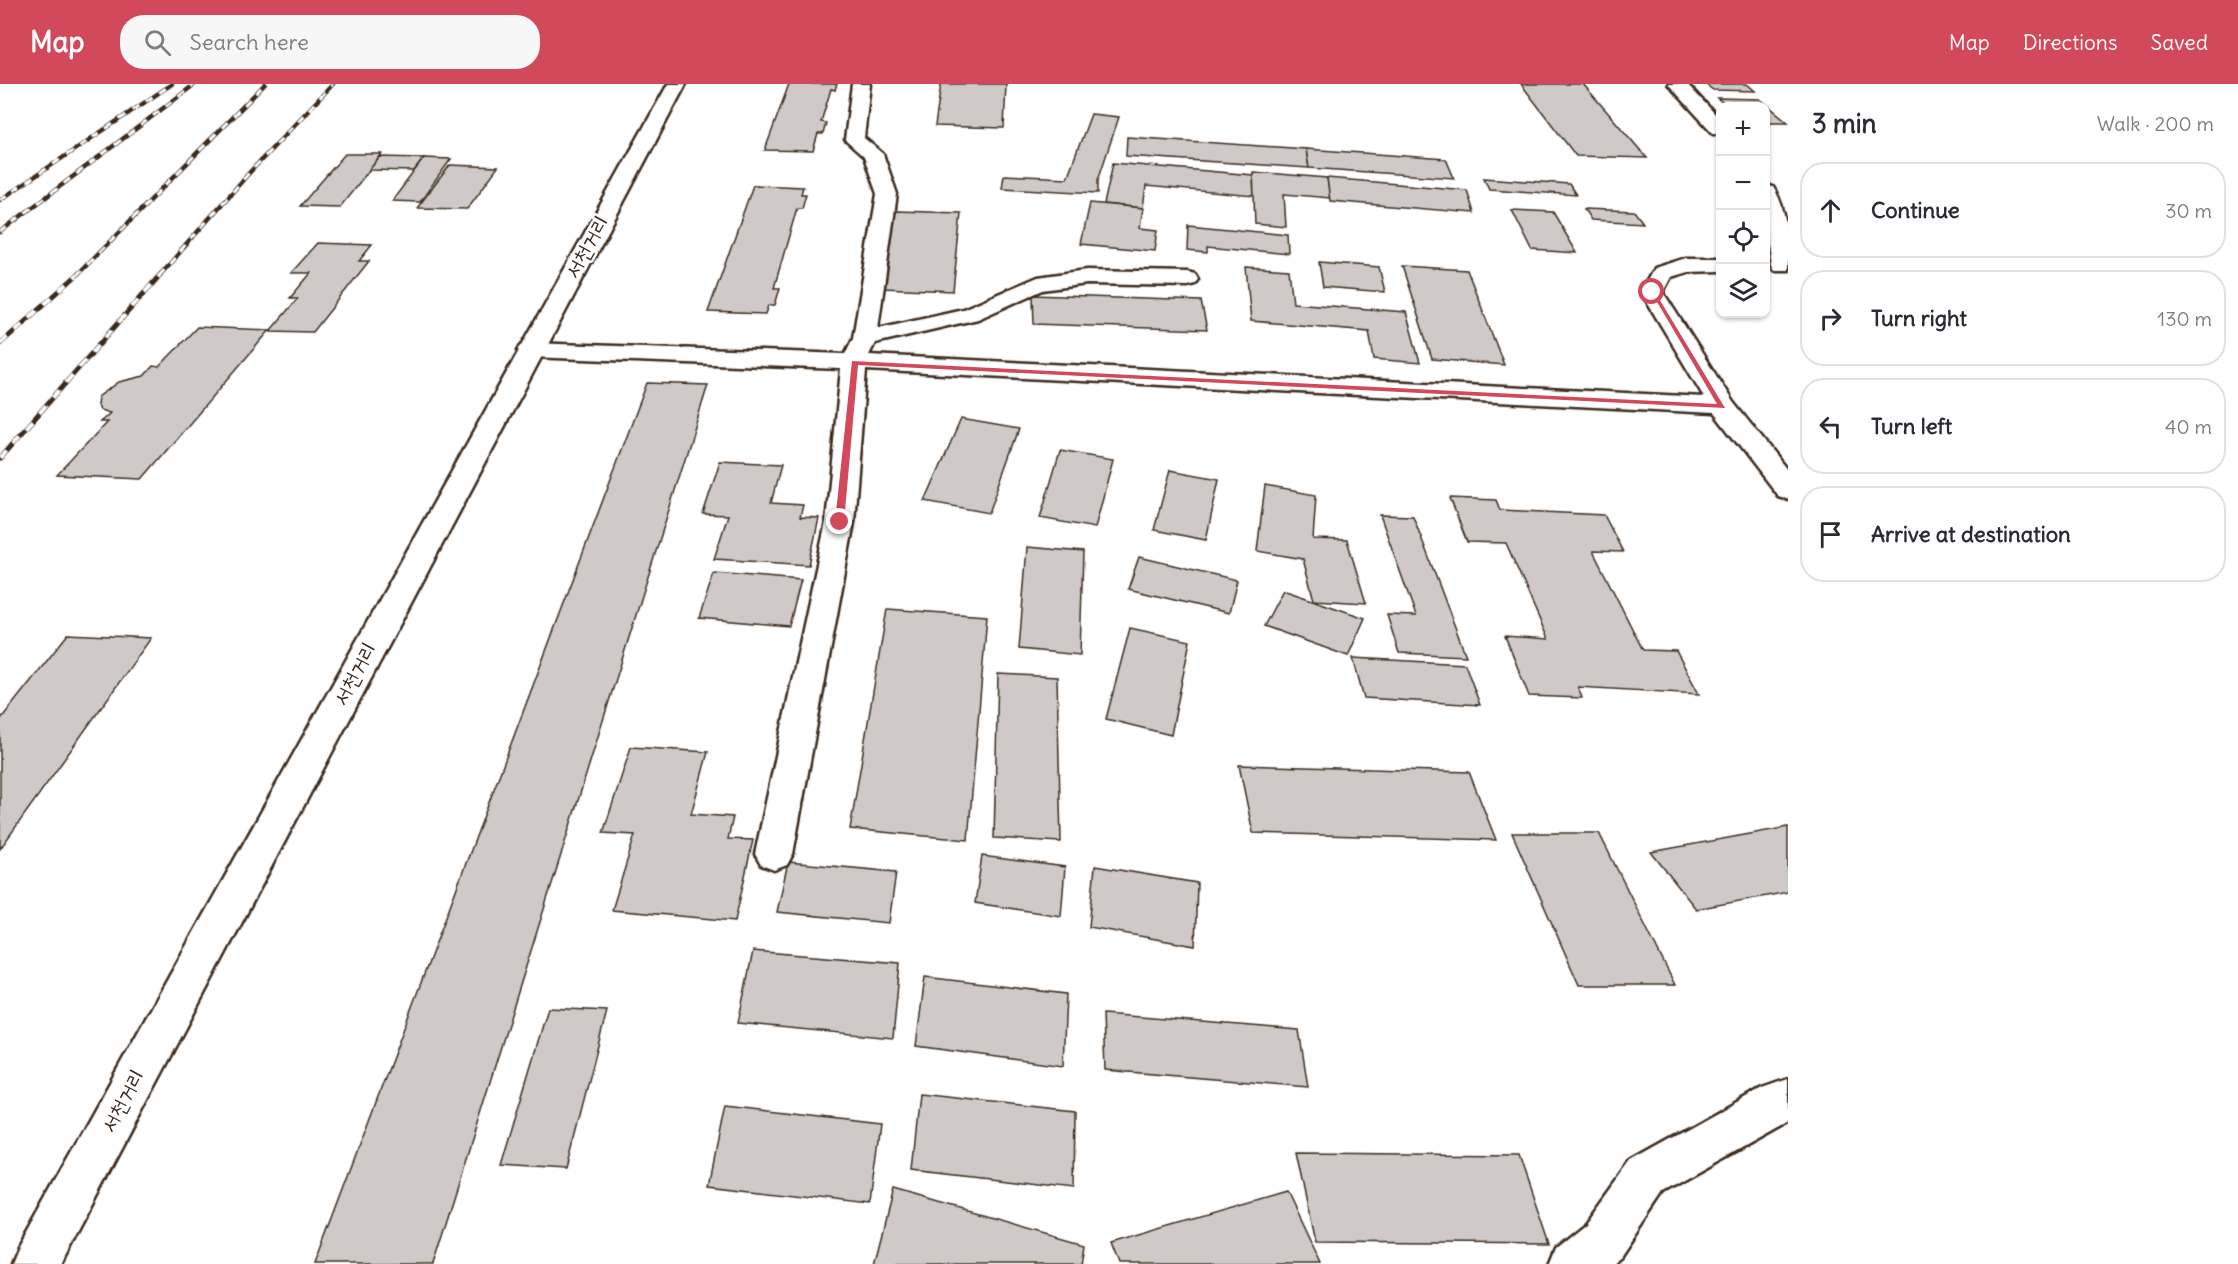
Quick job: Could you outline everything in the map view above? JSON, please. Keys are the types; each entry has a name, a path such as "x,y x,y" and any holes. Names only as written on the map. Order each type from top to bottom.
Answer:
{"street":[{"name":"서천거리","path":"35,1264 530,350 677,84"},
{"path":"774,854 840,522 860,350 887,194 873,154 854,140 861,84"},
{"path":"1677,84 1716,125"},
{"path":"1770,197 1778,265"},
{"path":"1716,265 1686,265 1662,273 1652,292 1722,406 1788,490"},
{"path":"860,350 970,314 1038,284 1087,277 1187,279"},
{"path":"530,350 860,350 1722,406"},
{"path":"1573,1264 1603,1240 1647,1177 1778,1104 1788,1101"}],"building":[{"path":"789,84 837,84 835,90 831,89 821,122 826,123 823,134 818,134 813,151 765,150"},
{"path":"941,84 1006,84 1004,128 935,126"},
{"path":"1521,84 1583,84 1647,158 1576,156"},
{"path":"1705,84 1747,84 1755,91 1713,90"},
{"path":"1717,98 1760,99 1764,102 1722,102"},
{"path":"1770,107 1788,122 1770,122"},
{"path":"1091,114 1119,117 1098,180 1098,193 1002,188 1004,175 1067,178"},
{"path":"1127,137 1306,149 1309,168 1126,156"},
{"path":"1306,149 1446,159 1454,178 1309,168"},
{"path":"345,154 382,154 340,207 300,206"},
{"path":"380,157 424,158 414,171 369,170"},
{"path":"424,158 451,159 420,202 392,201"},
{"path":"1113,163 1253,175 1254,196 1146,186 1143,208 1104,204"},
{"path":"450,165 498,167 467,209 417,208"},
{"path":"1253,172 1327,178 1330,198 1284,194 1286,227 1255,224"},
{"path":"1327,178 1467,190 1474,213 1330,201"},
{"path":"1484,178 1569,184 1576,195 1489,189"},
{"path":"753,185 803,187 801,194 806,194 802,208 797,208 774,288 780,288 775,305 769,305 766,314 708,312"},
{"path":"1090,203 1143,208 1140,228 1158,230 1155,251 1081,244"},
{"path":"1584,209 1634,211 1643,223 1591,220"},
{"path":"1512,210 1553,212 1577,253 1532,250"},
{"path":"896,211 961,213 953,291 882,288"},
{"path":"1188,225 1288,235 1289,254 1208,246 1208,252 1187,250"},
{"path":"318,243 372,245 359,261 369,261 313,332 270,331 298,298 290,298 311,273 291,273"},
{"path":"1319,262 1379,267 1385,292 1323,287"},
{"path":"1402,266 1467,270 1504,365 1432,359"},
{"path":"1246,267 1289,270 1293,303 1406,312 1420,363 1374,359 1369,331 1251,321"},
{"path":"1033,295 1201,301 1207,330 1034,324"},
{"path":"197,327 270,330 142,479 57,475 107,422 100,422 110,413 100,410 97,405 98,397 119,382 144,376 153,366 159,367"},
{"path":"647,383 708,385 433,1264 315,1264"},
{"path":"961,419 1019,429 989,513 925,501"},
{"path":"1060,450 1113,459 1095,528 1040,518"},
{"path":"720,462 781,465 771,503 803,505 800,517 819,518 809,565 714,559 728,515 703,514"},
{"path":"1170,470 1219,479 1206,540 1154,530"},
{"path":"1265,486 1316,495 1313,539 1347,540 1366,603 1314,600 1303,559 1257,551"},
{"path":"1450,498 1496,500 1500,510 1604,515 1623,552 1593,551 1643,650 1676,651 1699,694 1578,687 1582,698 1529,696 1505,636 1548,639 1506,543 1467,542"},
{"path":"1380,515 1413,516 1466,656 1399,653 1387,615 1416,616"},
{"path":"1027,547 1083,552 1080,655 1019,649"},
{"path":"1139,557 1237,580 1229,613 1128,589"},
{"path":"714,573 801,580 789,626 699,618"},
{"path":"1283,590 1365,618 1348,656 1264,626"},
{"path":"887,609 987,616 968,840 850,829"},
{"path":"1130,628 1190,641 1171,735 1106,719"},
{"path":"68,634 151,638 0,849 0,720"},
{"path":"1353,658 1465,664 1480,705 1364,698"},
{"path":"998,674 1057,677 1061,842 994,838"},
{"path":"631,747 708,752 691,814 733,817 728,839 753,840 735,921 612,910 635,835 603,833"},
{"path":"1239,765 1469,772 1496,840 1253,833"},
{"path":"1788,827 1788,892 1696,909 1651,852"},
{"path":"1512,833 1599,833 1675,985 1579,985"},
{"path":"982,856 1065,867 1061,916 975,903"},
{"path":"788,862 896,872 889,923 777,912"},
{"path":"1095,866 1197,883 1195,946 1089,927"},
{"path":"753,951 900,963 893,1038 738,1023"},
{"path":"925,977 1066,994 1063,1066 916,1046"},
{"path":"548,1008 607,1011 566,1169 501,1165"},
{"path":"1103,1014 1299,1030 1308,1087 1105,1070"},
{"path":"919,1094 1075,1111 1074,1189 911,1170"},
{"path":"725,1106 880,1124 870,1204 709,1185"},
{"path":"1296,1153 1519,1155 1549,1244 1315,1242"},
{"path":"893,1190 1084,1244 1081,1264 874,1264"},
{"path":"1286,1192 1320,1264 1119,1264 1111,1243"}],"railway":[{"path":"0,200 172,84"},
{"path":"0,232 195,84"},
{"path":"77,275 265,84"},
{"path":"159,276 249,173 333,84"},
{"path":"0,344 77,275"},
{"path":"0,458 160,275"}],"route":[{"path":"840,522 854,363 1722,406 1652,292"}]}
